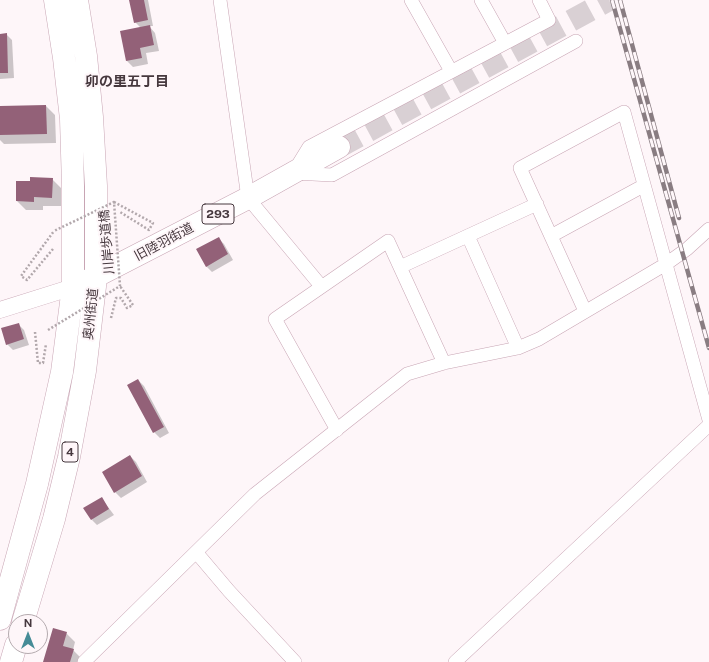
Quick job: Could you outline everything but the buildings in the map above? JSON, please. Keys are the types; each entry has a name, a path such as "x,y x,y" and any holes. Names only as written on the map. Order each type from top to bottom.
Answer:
{"highway":[{"name":"奥州街道","path":"0,619 16,566 41,469 62,372 73,287 73,186 71,119 55,0"},
{"name":"奥州街道","path":"25,614 54,519 69,457 85,372 96,278 96,186 92,117 86,56 77,0"},
{"name":"旧陸羽街道","path":"73,287 96,278 339,148"}],"street":[{"path":"220,0 248,198 321,286"},
{"path":"411,0 451,71"},
{"path":"481,0 504,43"},
{"path":"539,0 549,20 309,147 293,173 332,175 576,41"},
{"path":"585,311 520,168 624,112 643,186 709,420"},
{"path":"551,236 643,186"},
{"path":"400,267 537,204"},
{"path":"84,662 255,494 407,374 444,363 518,348 539,339 666,264 687,249 709,229"},
{"path":"468,236 518,348"},
{"path":"337,430 275,319 388,241 444,363"},
{"path":"0,310 73,287"},
{"path":"454,662 709,425"},
{"path":"196,552 229,592 295,662"}],"path":[{"path":"114,202 153,223 149,230 120,212"},
{"name":"川岸歩道橋","path":"35,332 38,363 43,363 48,330 120,286 114,202 54,231 21,276 27,280 53,249"},
{"path":"109,324 116,298 121,298 127,308 133,305 120,286"}],"tunnel":[{"path":"339,147 609,0"}],"railway":[{"path":"612,0 709,348"},
{"path":"620,0 679,218"}],"district":[{"name":"卯の里五丁目","path":"127,82"}]}
